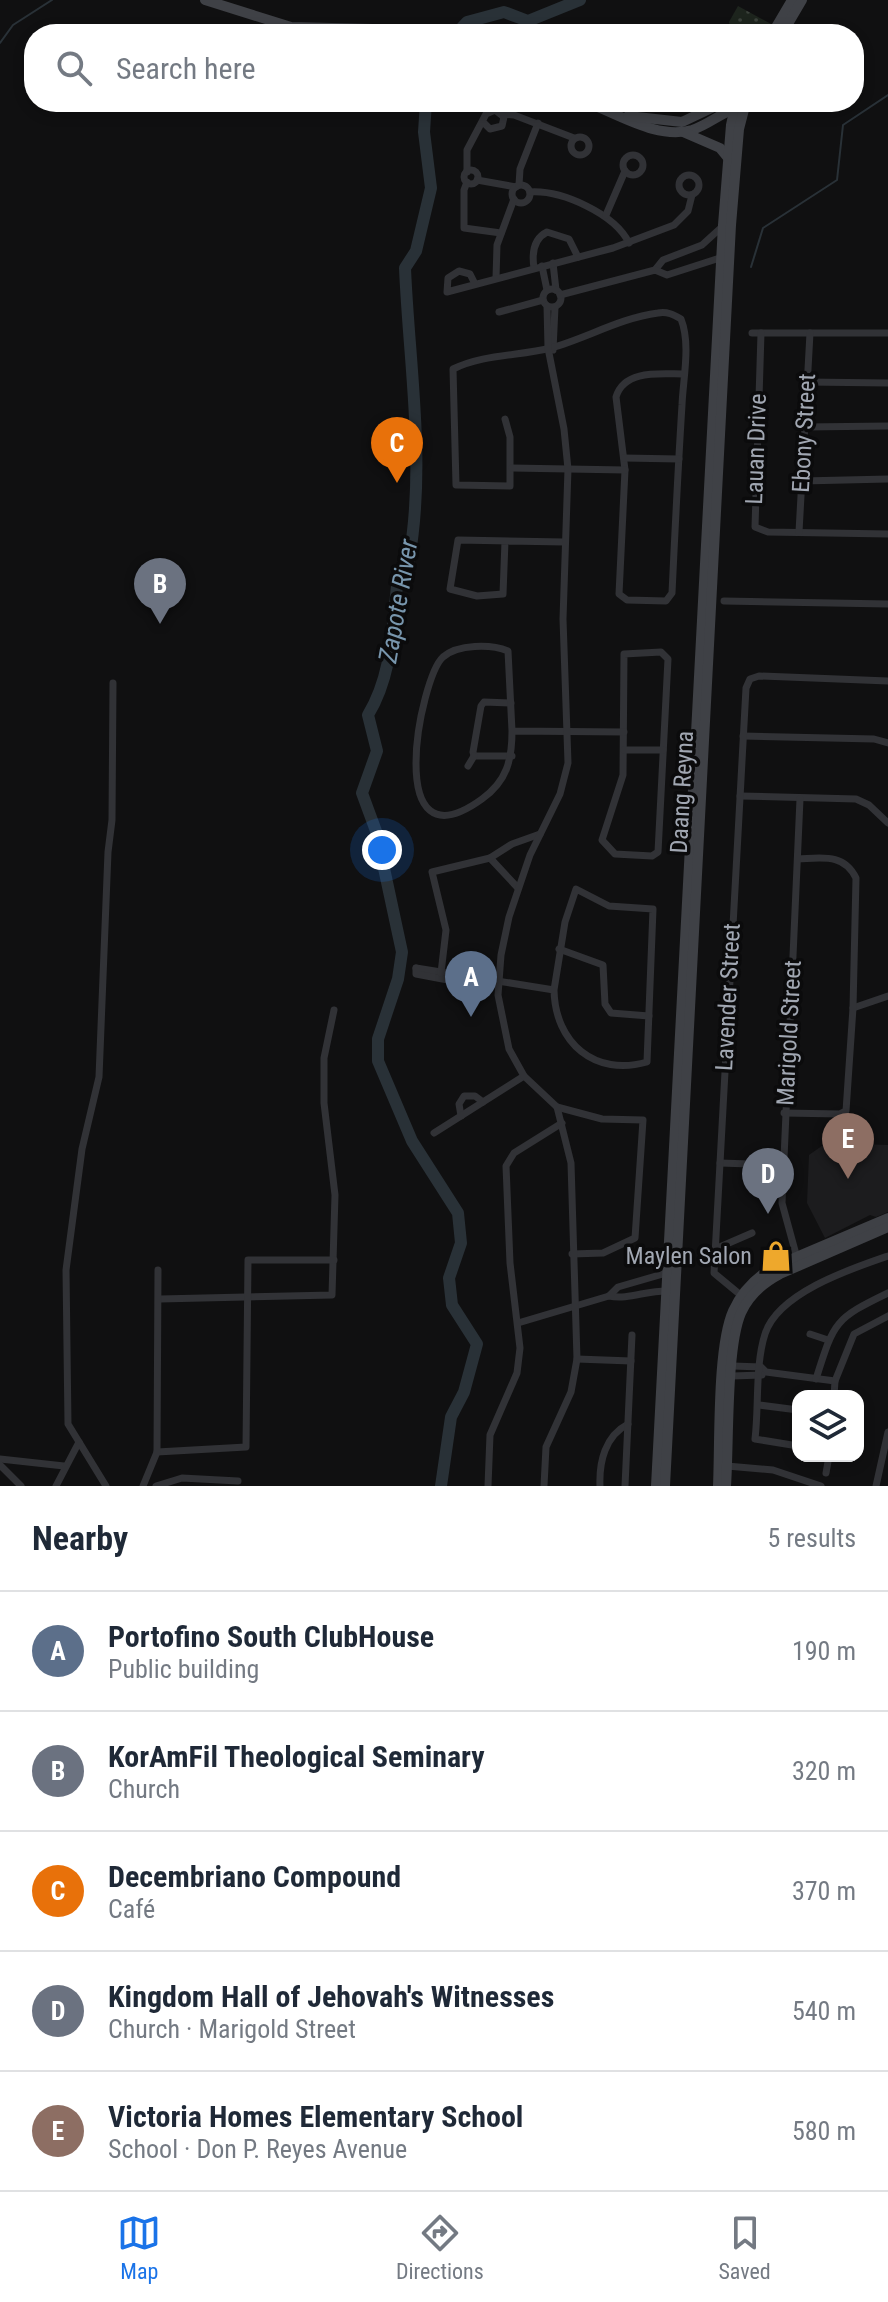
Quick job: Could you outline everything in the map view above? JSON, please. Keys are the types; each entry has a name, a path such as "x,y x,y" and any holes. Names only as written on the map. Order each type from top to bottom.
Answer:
{"main road":[{"path":"205,0 281,24"},
{"path":"778,24 792,0"},
{"path":"788,24 802,0"},
{"path":"614,112 644,126 682,132 708,142 729,159"},
{"path":"625,116 647,115 682,122 714,112"},
{"path":"682,132 711,122 726,112"},
{"name":"Daang Reyna","path":"727,225 729,159 736,112"},
{"name":"Daang Reyna","path":"656,1486 666,1291 672,1272 725,257 736,112"},
{"path":"726,1486 725,1332 745,1298 798,1260 888,1218"},
{"path":"798,1260 888,1227"},
{"name":"Daang Reyna","path":"665,1486 666,1291"},
{"path":"718,1486 735,1332 745,1298"}],"street":[{"path":"488,112 467,150 467,182 461,222 464,228 501,233"},
{"path":"496,112 538,123 574,138"},
{"path":"484,123 488,128 497,130 503,123 502,114"},
{"path":"496,278 495,255 514,199 520,169 538,123"},
{"path":"606,215 625,171"},
{"path":"467,172 475,172 477,180"},
{"path":"467,182 477,180 526,186 530,192 529,199 524,203 514,199"},
{"path":"530,192 543,192 606,215 623,230 629,243"},
{"path":"475,284 629,243 674,225 688,211 692,195"},
{"path":"655,270 663,260 702,245 727,225"},
{"path":"555,292 538,267 533,252 539,237 547,232 569,239 578,257"},
{"path":"548,304 555,292 655,270 667,275 725,257"},
{"path":"553,263 555,292 548,304 551,350 568,469 564,542 568,731 565,777 518,888 503,940 498,983 504,1036 524,1076 557,1107 602,1119 643,1120 635,1238 603,1253 572,1254"},
{"path":"499,312 548,304"},
{"path":"505,419 512,468 510,486 456,485 453,369 472,362 551,350 614,323 663,312 681,319 684,325 683,374 672,593 666,601 627,600 619,594 625,470 617,391 646,373 683,374"},
{"name":"Lauan Drive","path":"888,333 756,333 754,524 763,532 888,534"},
{"name":"Ebony Street","path":"799,532 810,333"},
{"path":"807,382 888,383"},
{"path":"805,427 888,426"},
{"path":"624,458 679,459"},
{"path":"512,468 625,470"},
{"path":"802,481 888,479"},
{"path":"442,596 450,589 458,540 564,542"},
{"path":"450,589 477,596 503,594 505,541"},
{"path":"724,601 888,604"},
{"path":"468,647 508,651 511,703 512,756 499,784 473,805 444,815 425,809 417,795 421,728 431,677 442,658 468,647"},
{"path":"435,650 442,658"},
{"path":"624,654 666,654 658,852 652,856 615,854 602,840 619,792 624,732 624,654"},
{"name":"Lavender Street","path":"745,1298 714,1273 746,688 750,679 759,676 888,681"},
{"path":"106,1486 68,1424 66,1270 82,1149 99,1077 112,820 113,683"},
{"path":"468,766 474,756 481,706 484,702 511,703"},
{"path":"512,731 624,732"},
{"path":"743,736 874,739 888,743"},
{"path":"624,750 663,750"},
{"path":"474,756 512,756"},
{"path":"740,796 856,799 869,805 888,823"},
{"name":"Marigold Street","path":"798,1260 783,1212 783,1165 800,799"},
{"path":"441,973 446,930 432,872 490,858 512,844 540,834"},
{"path":"490,858 506,880 518,888"},
{"path":"784,1113 840,1114 846,1111 853,1008 856,878 846,862 838,859 798,859"},
{"path":"576,889 609,906 653,909 647,1062 632,1067 604,1065 578,1051 568,1039 556,1014 554,990 559,949 576,889"},
{"path":"559,949 603,965 605,1004 611,1013 649,1016"},
{"path":"473,979 469,984 416,974 416,968 554,990"},
{"path":"853,1008 888,996"},
{"path":"160,1299 332,1295 335,1195 324,1103 324,1058 334,1010"},
{"path":"434,1133 524,1076"},
{"path":"461,1116 459,1104 464,1096 475,1096 483,1102"},
{"path":"544,1486 546,1447 571,1392 577,1359 577,1305 572,1254 573,1181 557,1107"},
{"path":"488,1486 490,1435 519,1359 510,1263 506,1166 514,1153 562,1123"},
{"path":"720,1163 783,1165"},
{"path":"715,1249 752,1233"},
{"path":"792,1445 755,1439 764,1335 781,1307 814,1287 888,1256"},
{"path":"157,1452 246,1447 248,1260 334,1260"},
{"path":"143,1486 157,1452 158,1270"},
{"path":"609,1296 618,1287 672,1272"},
{"path":"518,1323 609,1296 623,1299 666,1291 655,1276"},
{"path":"632,1283 635,1295"},
{"path":"816,1379 828,1340 844,1315 888,1293"},
{"path":"834,1390 835,1381 854,1334 888,1316"},
{"path":"810,1334 828,1340"},
{"path":"625,1486 632,1335"},
{"path":"577,1359 631,1361"},
{"path":"732,1371 762,1371 835,1381"},
{"path":"759,1405 792,1409"},
{"path":"600,1486 600,1461 614,1433 628,1424"},
{"path":"876,1486 888,1432"},
{"path":"56,1486 79,1442"},
{"path":"0,1459 14,1463 64,1466"},
{"path":"826,1473 828,1462"},
{"path":"0,1465 21,1486"},
{"path":"727,1466 773,1470 821,1486"},
{"path":"156,1486 182,1478 238,1481"}],"shaded area":[{"path":"738,6 771,24 729,24"},
{"path":"826,1143 888,1145 888,1212 876,1217 870,1215 825,1238 807,1203 809,1155"}],"waterway":[{"path":"0,43 13,25 52,0"},
{"name":"Zapote River","path":"465,24 504,12 528,21 580,0"},
{"path":"864,111 888,95"},
{"name":"Zapote River","path":"425,112 424,132 431,188 416,251 405,268 415,414 414,523 408,563 397,586 386,668 368,715 377,751 362,793 376,831 402,952 398,979 378,1039 378,1061 412,1141 458,1213 461,1243 449,1278 452,1305 477,1344 464,1392 451,1417 441,1486"},
{"path":"751,267 763,228 837,180 843,125 862,112"}],"place":[{"name":"Decembriano Compound","path":"397,483"},
{"name":"KorAmFil Theological Seminary","path":"160,624"},
{"name":"Portofino South ClubHouse","path":"471,1017"},
{"name":"Victoria Homes Elementary School","path":"848,1179"},
{"name":"Kingdom Hall of Jehovah's Witnesses","path":"768,1214"},
{"name":"Maylen Salon","path":"776,1256"}]}
